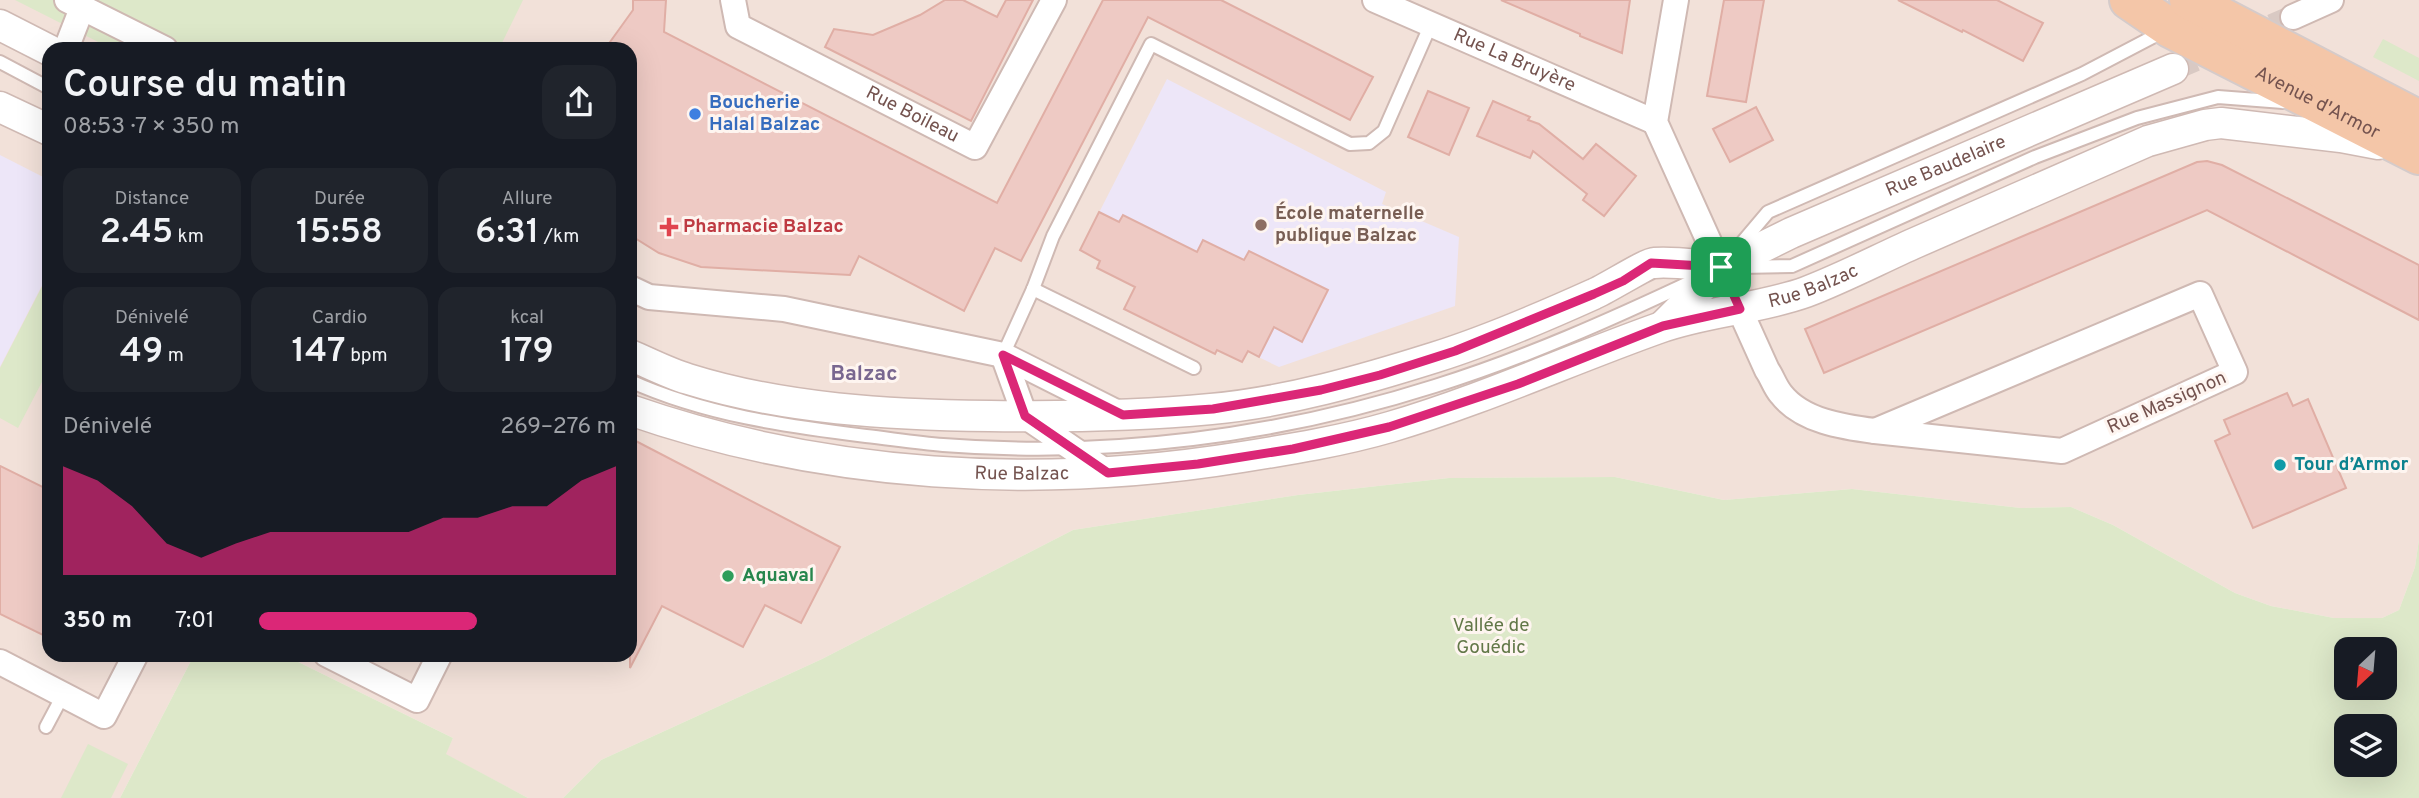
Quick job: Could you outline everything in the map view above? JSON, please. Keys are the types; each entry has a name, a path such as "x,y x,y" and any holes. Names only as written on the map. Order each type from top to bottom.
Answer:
{"main road":[{"path":"2129,0 2180,17"},
{"name":"Avenue d'Armor","path":"2180,17 2256,35 2407,132"},
{"name":"Avenue d'Armor","path":"2180,17 2216,52 2347,110 2407,132"}],"street":[{"name":"Rue Boileau","path":"733,0 738,26 975,147 1054,0"},
{"name":"Rue La Bruyère","path":"1375,0 1656,122"},
{"path":"1656,122 1676,0"},
{"path":"2293,17 2331,0"},
{"path":"67,42 75,4 150,42"},
{"path":"0,25 42,46"},
{"name":"Rue Baudelaire","path":"1721,267 1829,216 2173,69"},
{"path":"0,107 42,127"},
{"name":"Rue Massignon","path":"1656,122 1781,395 1811,417 1847,428 1875,431 2062,451 2235,372 2200,294 1875,431"},
{"name":"Rue Balzac","path":"637,412 686,430 752,446 829,460 909,470 978,474 1108,473 1198,464 1293,449 1389,427 1518,384 1663,326 1804,292 2148,141 2221,123 2341,136 2407,132"},
{"path":"637,358 685,378 729,390 821,406 942,415 1025,416 1123,415 1213,409 1345,384 1405,367 1496,335 1594,294 1623,281 1651,263 1721,267"},
{"path":"1663,326 1721,267"},
{"path":"637,291 649,297 784,309 1003,355 1123,415"},
{"path":"1003,355 1025,416 1108,473"},
{"path":"0,662 104,716 132,662"},
{"path":"341,662 417,701 436,662"}],"lane":[{"path":"1721,267 1768,212 2082,74 2180,17"},
{"path":"1003,355 1053,236 1151,44 1350,144 1369,143 1384,131 1431,24"},
{"path":"0,62 42,84"},
{"path":"637,384 696,405 746,418 943,445 1072,448 1136,445 1235,433 1290,424 1391,400 1472,374 1550,343 1721,267 1792,266 2035,157 2137,118 2218,97 2282,101 2347,110"},
{"path":"1033,289 1194,368"},
{"path":"46,727 63,695"}],"shaded area":[{"path":"0,0 2419,0 2419,539 2415,567 2399,610 2382,618 2334,618 2271,606 2235,593 2113,525 2071,507 2021,508 1852,489 1724,500 1615,477 1449,478 1298,495 1073,530 822,659 601,760 563,798 528,798 445,754 453,738 298,662 637,662 637,42 42,42 42,662 190,662 120,798 0,798"},
{"name":"École maternelle publique Balzac","path":"1167,79 1386,192 1382,204 1459,237 1455,306 1279,367 1248,352 1242,362 1229,356 1234,345 1222,339 1215,354 1124,309 1135,287 1097,268 1100,261 1080,250"},
{"path":"0,155 42,176 42,286 0,367"}],"green space":[{"path":"15,0 523,0 502,42 98,42"},
{"path":"2383,39 2419,58 2419,81 2373,57"},
{"path":"42,287 42,382 18,428 0,418 0,368"},
{"name":"Vallée de Gouédic","path":"1615,477 1724,500 1852,489 2021,508 2071,507 2113,525 2235,593 2271,606 2334,618 2382,618 2399,610 2415,567 2419,539 2419,798 563,798 601,760 822,659 1073,530 1298,495 1449,478"},
{"path":"190,662 298,662 453,738 446,754 528,798 120,798"},
{"path":"88,744 128,764 111,798 61,798"}],"building":[{"path":"633,0 666,0 664,32 997,203 1103,0 1221,0 1373,77 1350,120 1148,17 1021,261 995,248 964,311 859,256 850,275 701,267 659,253 637,239 637,42 610,42 633,10"},
{"path":"945,0 963,0 997,17 1006,0 1033,0 971,121 825,47 834,29 873,35 920,15"},
{"path":"1501,0 1630,0 1622,53 1580,36"},
{"path":"1724,0 1764,0 1746,102 1707,96"},
{"path":"1898,0 1997,0 2043,23 2023,61"},
{"path":"1428,91 1469,108 1449,155 1408,137"},
{"path":"1493,101 1530,117 1528,120 1539,124 1583,159 1596,144 1636,176 1604,216 1583,200 1587,194 1533,151 1530,158 1477,136"},
{"path":"1756,107 1773,140 1730,162 1713,129"},
{"path":"2207,161 2222,165 2419,265 2419,320 2207,210 1824,373 1805,329 2197,162"},
{"path":"1099,212 1119,222 1123,215 1197,252 1203,240 1244,260 1249,251 1328,290 1302,342 1274,327 1259,357 1248,351 1242,362 1217,350 1215,354 1124,309 1135,287 1097,268 1100,261 1080,250"},
{"name":"Tour d’Armor","path":"2287,393 2293,406 2308,399 2346,488 2253,528 2215,441 2230,434 2224,420"},
{"name":"Aquaval","path":"637,442 840,547 801,623 765,605 743,647 662,606 637,654"},
{"path":"0,466 42,487 42,635 0,614"}],"tunnel":[{"path":"2173,69 2293,17"}],"place":[{"name":"Boucherie Halal Balzac","path":"695,114"},
{"name":"École maternelle publique Balzac","path":"1261,225"},
{"name":"Pharmacie Balzac","path":"669,227"},
{"name":"Tour d’Armor","path":"2280,465"},
{"name":"Aquaval","path":"728,576"}],"district":[{"name":"Balzac","path":"864,374"}],"route":[{"path":"1651,263 1721,267 1740,309 1663,326 1518,384 1389,427 1293,449 1198,464 1108,473 1025,416 1003,355 1123,415 1213,409 1321,390 1455,351 1623,281 1651,263"}]}
